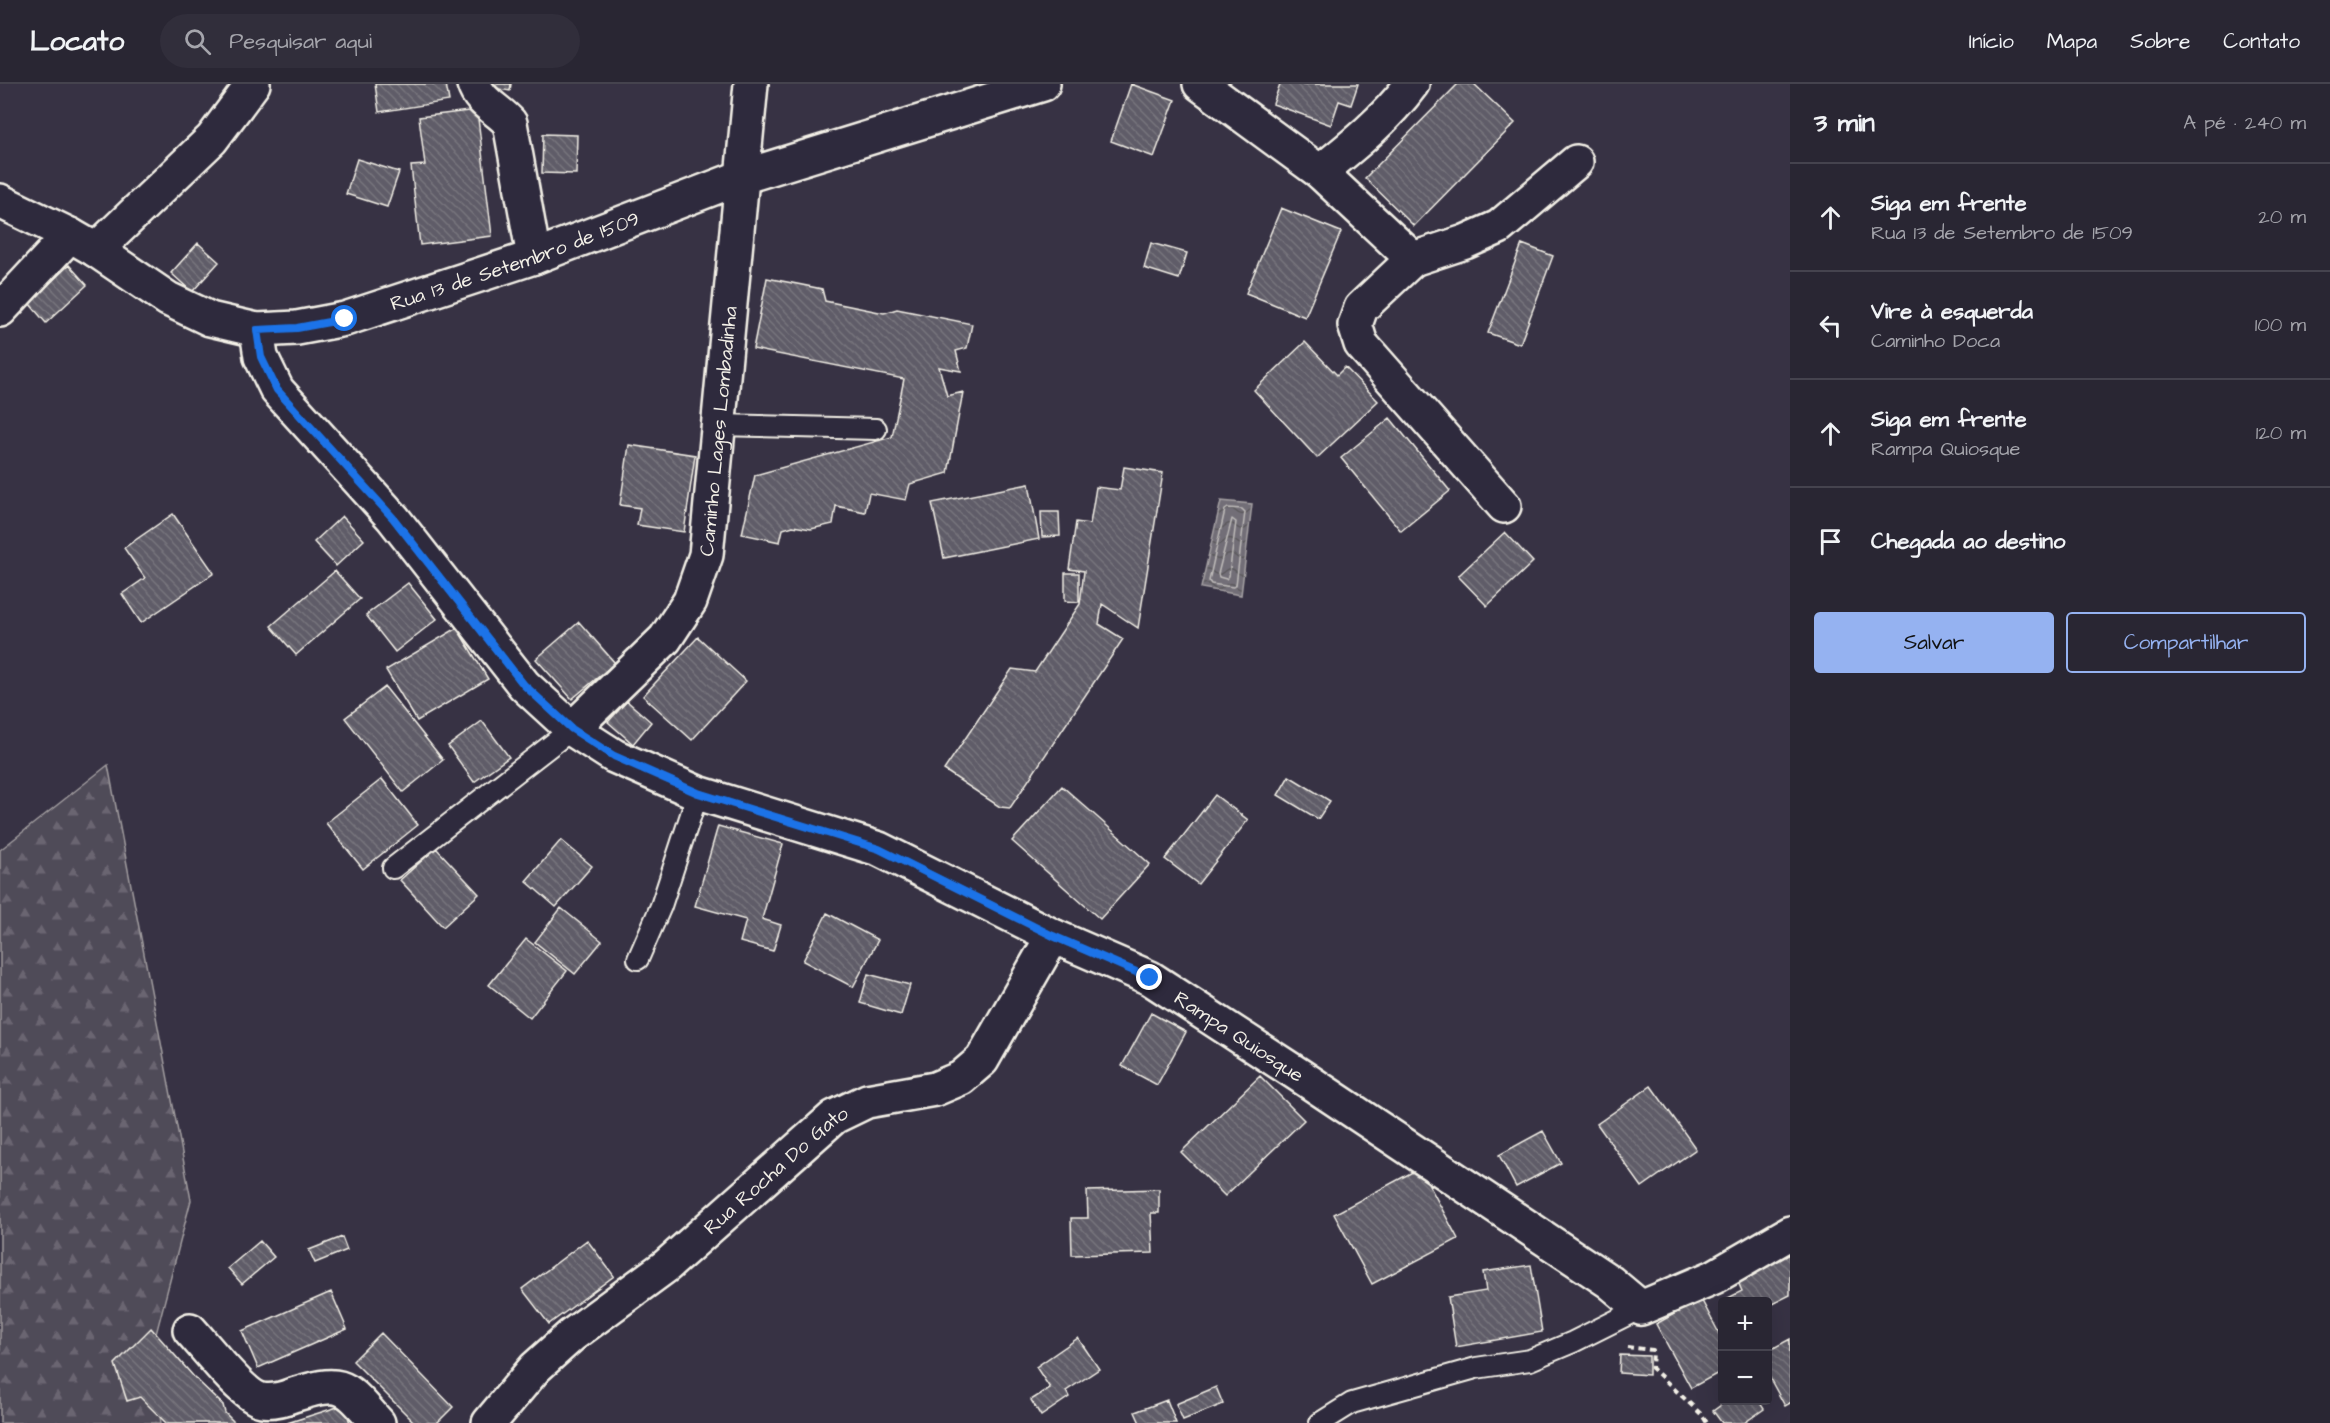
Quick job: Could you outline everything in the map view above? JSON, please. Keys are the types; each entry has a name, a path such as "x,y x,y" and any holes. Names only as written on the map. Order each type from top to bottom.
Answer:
{"street":[{"path":"0,310 212,139 253,84"},
{"path":"474,84 483,100 503,114 510,123 534,257"},
{"name":"Caminho Lages Lombadinha","path":"572,729 665,639 690,602 706,555 751,84"},
{"name":"Rua 13 de Setembro de 1509","path":"0,201 83,242 178,304 210,319 257,330 297,328 345,319 534,257 742,177 1043,84"},
{"path":"1200,84 1320,172 1413,259"},
{"path":"1320,172 1370,132 1398,103 1412,84"},
{"path":"1504,506 1360,344 1355,326 1360,308 1413,259 1465,242 1499,227 1576,162"},
{"name":"Rampa Quiosque","path":"257,330 261,357 277,390 393,518 524,685 572,729 614,756 698,793 879,849 1053,936 1150,978 1299,1074 1610,1282 1641,1308"},
{"name":"Rua Rocha Do Gato","path":"489,1423 535,1368 572,1335 666,1266 834,1118 867,1101 935,1089 961,1078 982,1060 1053,936"},
{"path":"1641,1308 1714,1277 1790,1233"},
{"path":"190,1330 246,1392 261,1400 280,1400 322,1386 340,1386 354,1396 378,1423"}],"lane":[{"path":"718,425 876,429"},
{"path":"393,868 572,729"},
{"path":"638,959 661,906 698,793"},
{"path":"1320,1423 1352,1403 1476,1368 1530,1360 1573,1342 1641,1308"}],"path":[{"path":"1652,1368 1702,1415 1707,1423"}],"green space":[{"path":"108,765 191,1200 150,1357 161,1423 0,1423 0,850"}],"water":[{"path":"1221,501 1252,504 1241,595 1201,588"}],"building":[{"path":"375,84 446,84 449,101 379,112"},
{"path":"488,84 511,84 510,91 487,87"},
{"path":"1131,84 1175,100 1154,157 1111,141"},
{"path":"1280,84 1358,84 1351,105 1339,101 1331,125 1273,104"},
{"path":"1458,84 1474,84 1515,123 1414,226 1365,178"},
{"path":"477,110 492,236 420,245 411,166 425,165 419,117"},
{"path":"543,134 577,135 576,174 542,173"},
{"path":"357,159 399,172 387,207 346,194"},
{"path":"1281,208 1341,232 1305,317 1246,293"},
{"path":"198,243 219,262 192,292 171,273"},
{"path":"1151,243 1187,253 1179,279 1144,268"},
{"path":"1522,244 1553,256 1520,344 1488,333"},
{"path":"69,265 87,285 46,323 29,303"},
{"path":"767,278 822,289 825,301 884,313 897,309 972,324 967,348 956,351 961,371 939,367 947,396 963,392 948,473 910,484 906,500 869,493 865,512 836,506 833,524 811,529 793,526 783,529 780,542 742,534 755,475 892,437 904,379 753,349"},
{"path":"1305,342 1337,375 1345,367 1378,401 1317,458 1254,390"},
{"path":"1390,418 1450,491 1401,531 1341,458"},
{"path":"629,445 695,455 684,532 637,525 640,508 620,505"},
{"path":"1124,467 1163,473 1138,628 1102,604 1099,624 1123,639 1010,808 1000,807 944,770 1012,669 1035,672 1080,604 1084,571 1069,569 1076,522 1090,524 1096,487 1120,490"},
{"path":"1029,484 1039,539 944,558 932,503"},
{"path":"1041,512 1059,512 1060,536 1042,537"},
{"path":"173,514 214,573 141,623 122,594 145,578 124,548"},
{"path":"342,516 364,540 336,566 314,542"},
{"path":"1505,532 1533,562 1487,606 1458,576"},
{"path":"335,571 360,599 296,655 271,626"},
{"path":"1065,573 1079,573 1079,602 1065,601"},
{"path":"408,583 437,619 395,652 366,615"},
{"path":"579,622 615,663 572,699 536,659"},
{"path":"457,628 488,679 417,721 386,670"},
{"path":"698,637 746,681 692,740 643,696"},
{"path":"385,687 443,760 403,792 345,718"},
{"path":"627,701 651,722 633,744 608,722"},
{"path":"482,721 509,757 474,782 448,746"},
{"path":"1289,776 1330,801 1318,819 1278,795"},
{"path":"382,779 418,825 363,869 326,823"},
{"path":"1062,786 1150,864 1100,919 1012,841"},
{"path":"1215,795 1248,820 1198,884 1165,859"},
{"path":"718,826 783,844 762,919 781,925 773,951 740,942 746,920 695,906"},
{"path":"561,840 592,866 556,907 526,881"},
{"path":"436,848 479,894 443,927 400,880"},
{"path":"561,908 602,941 575,974 535,942"},
{"path":"827,913 878,940 853,987 803,961"},
{"path":"526,939 567,971 530,1018 489,985"},
{"path":"868,974 910,985 901,1015 860,1003"},
{"path":"1151,1013 1186,1032 1157,1085 1122,1066"},
{"path":"1260,1076 1304,1120 1225,1196 1181,1152"},
{"path":"1651,1086 1696,1149 1642,1187 1597,1124"},
{"path":"1543,1131 1561,1163 1516,1187 1499,1155"},
{"path":"1420,1168 1458,1239 1372,1284 1334,1214"},
{"path":"1159,1189 1159,1213 1151,1213 1153,1253 1072,1255 1071,1218 1088,1218 1087,1191"},
{"path":"342,1237 347,1250 315,1263 309,1250"},
{"path":"587,1240 614,1276 549,1324 522,1289"},
{"path":"260,1241 274,1257 242,1284 228,1268"},
{"path":"1790,1246 1790,1295 1772,1304 1772,1297 1730,1297 1742,1291 1734,1273"},
{"path":"1531,1265 1542,1332 1456,1347 1448,1297 1486,1291 1483,1272"},
{"path":"331,1292 347,1329 258,1368 242,1331"},
{"path":"1701,1299 1718,1331 1718,1373 1691,1388 1656,1324"},
{"path":"151,1328 194,1377 223,1405 225,1413 235,1423 166,1423 140,1397 127,1401 115,1364"},
{"path":"381,1333 453,1407 437,1423 415,1423 353,1361"},
{"path":"1078,1338 1099,1369 1066,1391 1069,1397 1041,1416 1031,1400 1050,1388 1036,1367"},
{"path":"1790,1339 1790,1403 1785,1406 1772,1382 1772,1349"},
{"path":"1620,1355 1649,1356 1649,1375 1619,1373"},
{"path":"1216,1387 1223,1404 1183,1420 1176,1404"},
{"path":"1167,1400 1176,1423 1140,1423 1135,1412"},
{"path":"344,1405 350,1423 287,1423"},
{"path":"1721,1405 1761,1405 1764,1409 1744,1423 1722,1423 1713,1411"}],"route":[{"path":"345,319 297,328 257,330 261,357 277,390 393,518 524,685 572,729 614,756 698,793 879,849 1053,936 1150,978"}]}
